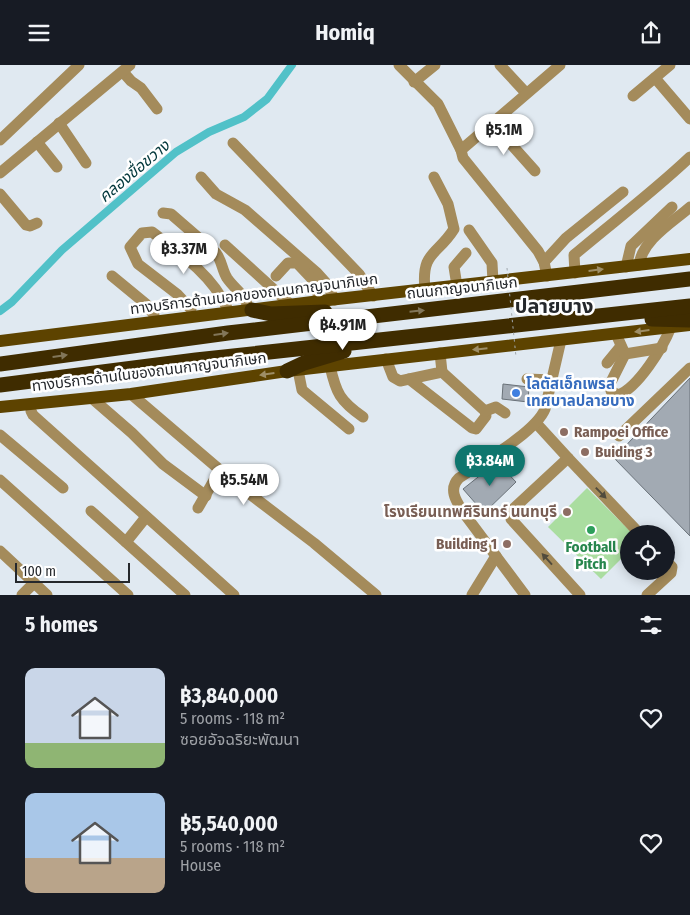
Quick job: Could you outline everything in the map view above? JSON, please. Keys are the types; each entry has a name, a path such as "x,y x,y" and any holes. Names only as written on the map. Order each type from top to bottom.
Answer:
{"highway":[{"path":"659,282 690,272"},
{"name":"ถนนกาญจนาภิเษก","path":"6,364 363,317 690,279"},
{"path":"0,385 196,360 690,306"},
{"path":"242,310 271,314 327,312 363,317"},
{"path":"583,318 610,321 690,320"},
{"path":"293,370 304,363 384,340"}],"main road":[{"name":"ทางบริการด้านนอกของถนนกาญจนาภิเษก","path":"0,341 242,310 690,259"},
{"path":"0,337 3,333 191,309 242,310"},
{"name":"ทางบริการด้านในของถนนกาญจนาภิเษก","path":"0,407 131,394 293,370 561,340 621,345 671,327 690,325"},
{"path":"0,415 113,396"}],"street":[{"path":"0,140 79,65"},
{"path":"399,65 438,104 461,150 463,158 529,239 544,262 546,276"},
{"path":"414,82 435,65"},
{"path":"500,65 526,93"},
{"path":"633,96 670,65"},
{"path":"461,150 557,66"},
{"path":"0,173 126,68 131,81 140,87 157,109"},
{"path":"655,77 690,119"},
{"path":"59,123 86,163"},
{"path":"492,123 535,171"},
{"path":"37,142 57,167"},
{"path":"233,143 359,274 373,296"},
{"path":"575,273 574,255 615,219 658,187 690,157"},
{"path":"201,177 216,194 245,210 317,273 326,283 335,299"},
{"path":"425,290 424,272 429,257 454,229 448,203 434,177"},
{"path":"544,262 566,239 623,192"},
{"path":"0,194 26,225 30,226 37,223"},
{"path":"633,266 631,246 672,207"},
{"path":"633,266 649,244 690,207"},
{"path":"163,213 171,214 216,253 225,275 247,300 242,310 221,295 202,273 152,232 142,233 130,247 138,264 177,294 191,309"},
{"path":"469,230 492,263 493,282"},
{"path":"225,245 291,305"},
{"path":"457,286 454,267 466,253"},
{"path":"276,276 288,263 297,263 314,281 320,301"},
{"path":"112,276 146,304 154,315"},
{"path":"621,345 610,384 611,391 615,394 623,392 646,369 662,348 671,327"},
{"path":"525,595 454,498 454,485 459,478 536,423 545,409 561,340"},
{"path":"621,345 662,348"},
{"path":"607,363 621,345"},
{"path":"409,379 472,429 478,428 486,416 485,411 442,372 440,353"},
{"path":"386,359 396,379 409,379 442,372"},
{"path":"330,366 335,391 342,401 363,417"},
{"path":"619,436 690,368"},
{"path":"293,370 302,390 349,429"},
{"path":"527,379 552,380"},
{"path":"131,394 220,470 376,595"},
{"path":"94,400 132,433 163,464 206,496"},
{"path":"485,411 496,407 505,413"},
{"path":"31,411 33,415 234,595"},
{"path":"536,423 631,525"},
{"path":"0,435 63,488"},
{"path":"568,458 512,510 510,516 580,595"},
{"path":"198,509 220,470"},
{"path":"0,480 128,595"},
{"path":"91,511 186,595"},
{"path":"126,542 146,517"},
{"path":"0,551 47,595"},
{"path":"472,595 496,556"},
{"path":"647,595 663,580"},
{"path":"22,595 34,583"}],"path":[{"path":"507,268 516,357"}],"green space":[{"name":"Football Pitch","path":"587,488 624,525 620,525 620,560 601,579 548,527"}],"building":[{"path":"690,378 690,536 614,458"},
{"name":"โลตัสเอ็กเพรส เทศบาลปลายบาง","path":"503,384 529,387 528,402 502,399"},
{"path":"497,462 516,482 484,513 463,489"}],"waterway":[{"name":"คลองขื่อขวาง","path":"0,311 12,302 62,250 176,152 209,132 244,117 267,99 292,65"}],"place":[{"name":"โลตัสเอ็กเพรส เทศบาลปลายบาง","path":"516,393"},
{"name":"Rampoei Office","path":"564,432"},
{"name":"Buiding 3","path":"585,452"},
{"name":"โรงเรียนเทพศิรินทร์ นนทบุรี","path":"567,512"},
{"name":"Football Pitch","path":"591,530"},
{"name":"Building 1","path":"507,544"}],"district":[{"name":"ปลายบาง","path":"554,306"}]}
